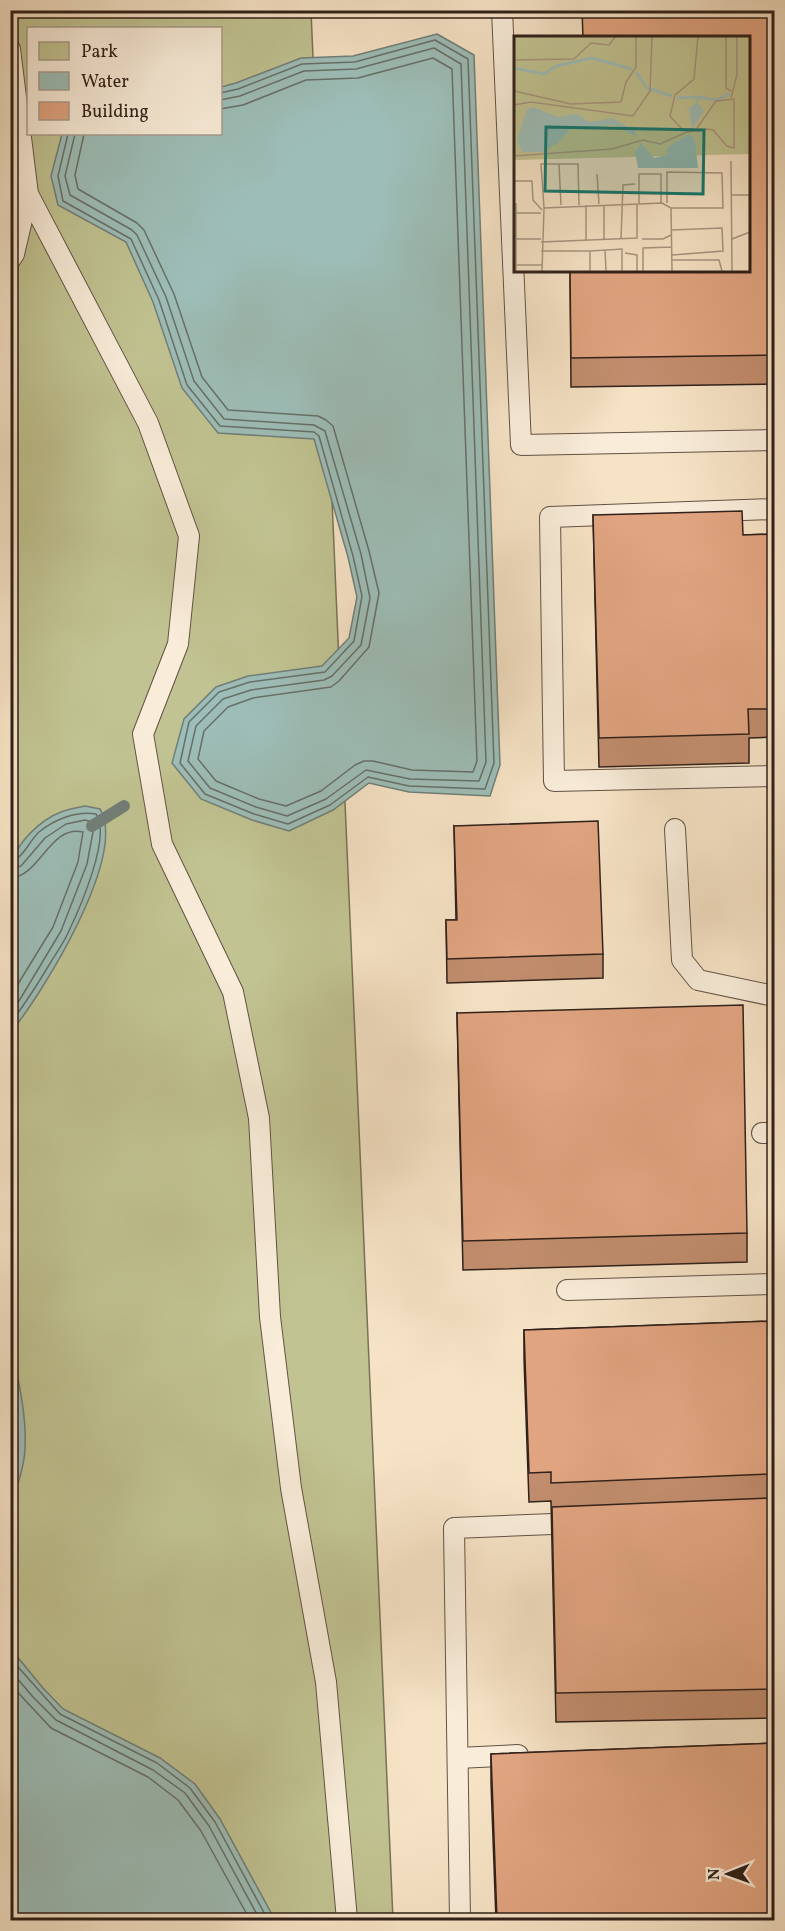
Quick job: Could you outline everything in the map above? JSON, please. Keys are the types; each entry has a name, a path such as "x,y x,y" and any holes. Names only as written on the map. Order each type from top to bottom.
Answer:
{"lane":[{"path":"502,10 521,445 774,440"},
{"path":"10,49 13,103 28,194 148,423 189,536 178,644 143,734 162,844 233,992 259,1118 270,1317 291,1488 326,1682 347,1920"},
{"path":"10,260 14,254 28,194"},
{"path":"774,509 550,517 555,782 774,777"},
{"path":"675,829 682,960 698,980 774,996"},
{"path":"567,1290 774,1284"},
{"path":"460,1920 454,1528 597,1523"},
{"path":"458,1758 540,1754"}],"green space":[{"path":"11,11 311,11 393,1920 11,1920"}],"water":[{"path":"437,34 474,55 500,765 490,796 409,792 369,783 333,810 289,831 252,820 201,799 172,763 184,719 216,687 248,676 322,666 349,638 357,597 348,557 314,439 218,433 182,388 153,302 126,242 58,205 51,176 62,135 222,135 222,87 301,58 353,56"},
{"path":"85,806 100,809 105,831 102,858 92,890 78,924 60,957 42,988 11,1032 11,863 24,840 45,820 61,812"},
{"path":"10,1343 25,1423 23,1463 11,1503"},
{"path":"10,1648 63,1709 160,1758 195,1784 220,1819 275,1920 11,1920"}],"building":[{"path":"582,10 774,10 774,355 571,358 570,272 749,272 749,36 583,36"},
{"path":"742,511 743,535 774,534 774,709 748,709 749,734 599,738 593,515"},
{"path":"598,821 603,954 447,959 446,920 457,920 454,826"},
{"path":"743,1005 747,1233 463,1241 457,1013"},
{"path":"774,1321 774,1464 770,1464 770,1474 551,1483 551,1472 529,1473 524,1330"},
{"path":"771,1498 771,1537 774,1537 774,1689 556,1693 552,1507"},
{"path":"774,1743 774,1913 596,1920 497,1920 491,1754"}],"waterway":[{"path":"92,826 124,806"}]}
